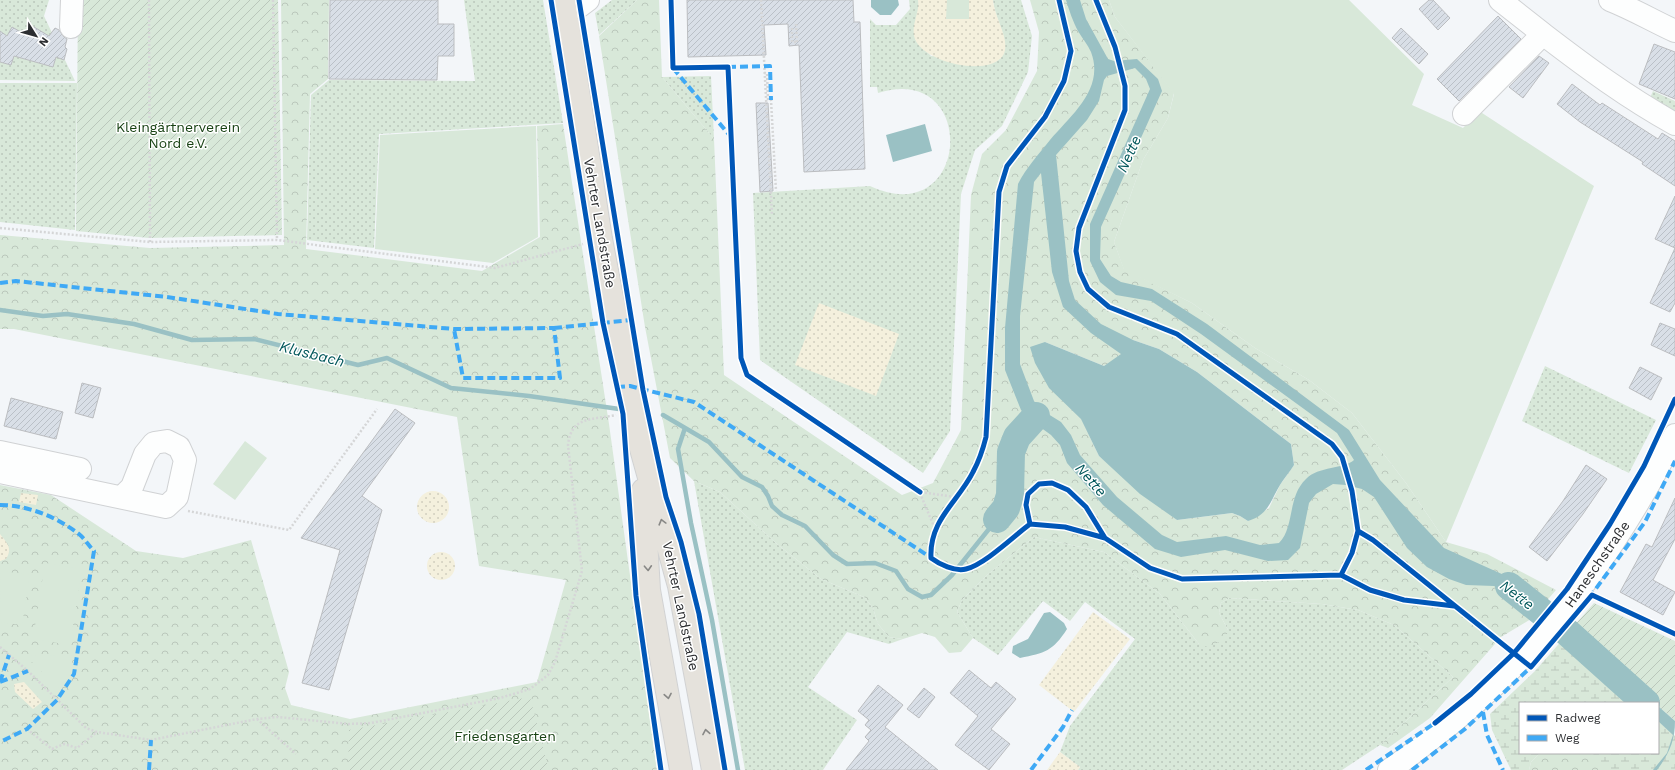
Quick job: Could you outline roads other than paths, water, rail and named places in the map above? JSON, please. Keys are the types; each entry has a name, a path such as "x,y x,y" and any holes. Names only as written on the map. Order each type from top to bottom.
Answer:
{"main road":[{"name":"Vehrter Landstraße","path":"565,5 601,239 640,445 679,586 713,770"},
{"name":"Vehrter Landstraße","path":"640,445 649,590 681,770"}],"street":[{"path":"71,28 72,0"},
{"path":"565,5 580,6 588,0"},
{"path":"1500,0 1597,76 1640,105 1675,124"},
{"path":"1610,0 1635,10 1648,20 1675,31"},
{"path":"1464,114 1543,34"},
{"name":"Haneschstraße","path":"1389,770 1470,708 1521,660 1562,613 1621,531 1656,472 1675,435"},
{"path":"0,472 122,498 166,507 178,497 185,460 179,447 167,441 154,443 145,454 132,487 122,498"},
{"path":"0,452 80,469"}],"water":[{"path":"871,0 898,0 899,5 891,15 880,15 871,7"},
{"path":"1066,0 1080,0 1086,19 1108,59 1114,61 1137,59 1158,79 1162,91 1101,227 1100,259 1111,276 1121,282 1152,289 1207,324 1349,430 1380,480 1444,548 1504,575 1544,604 1534,616 1505,592 1494,586 1466,585 1449,579 1427,567 1407,548 1374,497 1362,489 1346,485 1333,484 1316,494 1309,503 1300,548 1288,560 1268,561 1225,550 1181,557 1155,549 1103,505 1067,463 1060,445 1051,435 1029,419 1021,410 1005,370 1005,328 1018,184 1033,161 1084,100 1090,90 1093,78 1094,65 1091,52 1076,27","holes":["1135,68 1146,79 1150,89 1090,224 1090,261 1100,282 1116,295 1151,301 1201,334 1337,433 1354,460 1344,465 1317,472 1306,479 1296,494 1287,529 1279,543 1260,545 1226,536 1177,542 1162,535 1117,497 1080,455 1071,435 1061,422 1040,409 1034,401 1020,364 1020,316 1034,182 1041,173 1052,272 1063,307 1091,333 1121,354 1104,366 1045,342 1030,347 1035,363 1049,388 1081,419 1099,456 1140,494 1177,520 1232,513 1248,521 1255,518 1268,507 1282,482 1294,465 1291,444 1197,372 1159,349 1133,340 1101,324 1075,300 1069,281 1056,155 1087,120 1099,101 1104,80 1107,76"]},
{"path":"925,124 932,151 893,162 886,135"},
{"path":"1050,612 1064,623 1067,629 1053,647 1042,652 1020,658 1012,653 1013,646 1028,639 1044,613"},
{"path":"1572,628 1654,702 1637,702 1564,638"},
{"path":"1659,707 1675,721 1675,728 1668,753 1657,770 1653,770 1667,753 1673,735 1659,722"}],"waterway":[{"name":"Klusbach","path":"0,310 43,316 67,314 134,324 192,340 254,339 358,365 387,358 451,388 529,396 619,409"},
{"name":"Klusbach","path":"663,415 709,442 742,477 762,487 772,506 782,515 805,526 833,555 847,564 875,563 896,571 908,589 922,597 931,595 952,575 997,519"},
{"name":"Klusbach","path":"997,519 1006,508 1010,495 1011,452 1017,437 1036,416"},
{"path":"685,428 678,449 691,523 712,620 738,770"},
{"name":"Nette","path":"1509,586 1568,633 1645,702"}],"park label":[{"name":"Kleingärtnerverein Nord e.V.","path":"178,136"},
{"name":"Friedensgarten","path":"505,736"}]}
